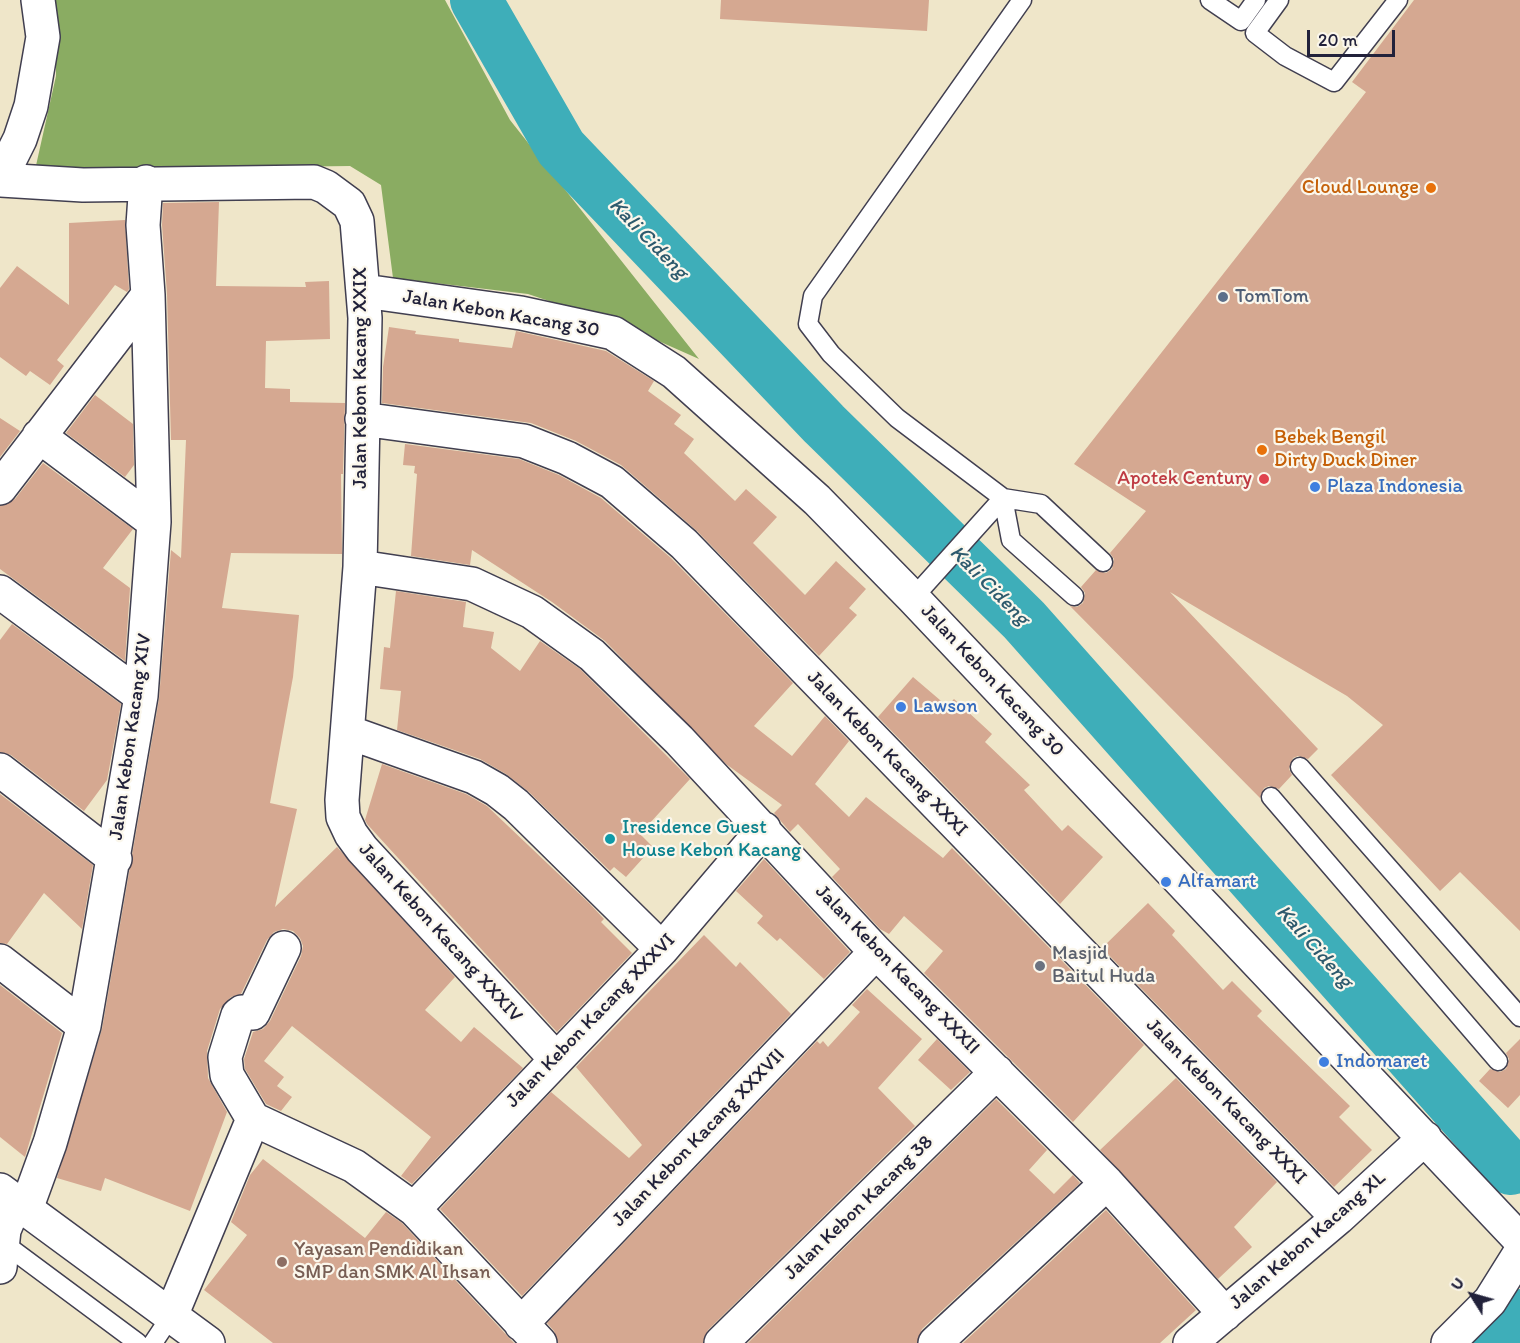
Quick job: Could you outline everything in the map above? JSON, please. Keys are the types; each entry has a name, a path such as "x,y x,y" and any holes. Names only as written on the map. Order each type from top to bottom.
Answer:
{"street":[{"path":"0,179 20,139 32,106 43,37 38,0"},
{"name":"Jalan Kebon Kacang XXIX","path":"0,179 83,185 146,182 314,182 326,187 348,204 357,220 364,291 360,567 342,800"},
{"name":"Jalan Kebon Kacang XIV","path":"1,1251 4,1230 14,1200 50,1143 84,1026 115,859 141,696 154,522 148,295 143,225 146,182"},
{"name":"Jalan Kebon Kacang 30","path":"364,291 521,313 613,333 674,372 816,500 913,598 1520,1240"},
{"path":"0,488 148,295"},
{"name":"Jalan Kebon Kacang XXXI","path":"362,419 524,441 567,458 612,482 684,544 1338,1218"},
{"path":"39,436 154,522"},
{"name":"Jalan Kebon Kacang XXXII","path":"360,567 472,584 532,612 592,656 679,740 876,952 1107,1183 1224,1314"},
{"path":"0,592 141,696"},
{"path":"348,732 474,777 497,790 516,805 662,949"},
{"path":"0,770 115,859"},
{"name":"Jalan Kebon Kacang XXXIV","path":"342,800 343,817 351,834 362,849 555,1058"},
{"name":"Jalan Kebon Kacang XXXVI","path":"414,1209 555,1058 662,949 764,829"},
{"path":"284,948 253,1013 242,1012 238,1015 225,1057 227,1075 254,1119 354,1166 414,1209 530,1333"},
{"name":"Jalan Kebon Kacang XXXVII","path":"530,1333 876,952"},
{"path":"0,961 84,1026"},
{"name":"Jalan Kebon Kacang 38","path":"721,1343 997,1072"},
{"path":"171,1316 254,1119"},
{"name":"Jalan Kebon Kacang XL","path":"1191,1343 1338,1218 1425,1138"},
{"path":"935,1343 1107,1183"},
{"path":"14,1200 208,1343"},
{"path":"1448,1343 1490,1301 1520,1253"}],"lane":[{"path":"1022,0 813,296 808,324 831,354 897,418 1003,498 1041,504 1102,562"},
{"path":"1210,0 1240,21 1256,0"},
{"path":"1279,0 1255,33 1285,56 1334,82 1398,0"},
{"path":"913,598 1003,498"},
{"path":"1003,498 1011,540 1074,596"},
{"path":"1300,767 1520,1017"},
{"path":"1271,797 1498,1061"},
{"path":"1,1251 138,1343"},
{"path":"153,1343 171,1316"}],"green space":[{"path":"56,0 445,0 510,120 699,359 627,327 528,294 393,278 381,185 350,166 35,170 56,76"}],"building":[{"path":"721,0 929,0 927,31 720,19"},
{"name":"Plaza Indonesia","path":"1414,0 1520,0 1520,931 1460,872 1440,891 1331,775 1383,725 1347,696 1170,592 1318,749 1308,759 1298,756 1293,758 1289,769 1292,775 1279,789 1269,786 1264,788 1260,798 1070,606 1077,607 1083,603 1085,593 1081,587 1096,570 1106,573 1112,569 1114,559 1110,553 1146,511 1074,464 1366,92 1352,82"},
{"path":"219,202 216,286 306,287 305,282 329,281 330,339 266,341 265,388 290,389 290,402 345,403 343,474 341,474 342,554 231,553 222,608 299,615 293,677 270,803 297,809 275,907 337,847 455,977 425,1010 461,1042 474,1027 523,1068 412,1184 401,1176 431,1137 292,1026 264,1061 284,1077 277,1086 292,1097 281,1111 266,1104 245,1069 244,1059 253,1032 263,1029 270,1021 301,956 303,946 300,938 293,931 283,929 274,932 267,940 241,994 231,997 220,1009 207,1051 208,1078 227,1112 190,1211 105,1178 101,1191 57,1178 102,1029 159,699 171,550 181,558 186,440 171,440 163,203"},
{"path":"125,220 129,289 127,292 115,285 57,360 64,366 50,385 30,371 26,376 0,357 0,288 17,266 69,305 69,223"},
{"path":"389,327 416,331 415,334 459,339 459,342 512,348 516,331 606,351 654,381 648,391 681,415 674,424 694,439 684,453 735,501 746,489 777,517 753,543 805,595 836,561 866,589 849,608 857,615 819,656 697,531 621,465 576,441 531,423 382,403 383,367"},
{"path":"95,395 133,424 134,465 125,477 66,433"},
{"path":"0,418 20,431 0,457"},
{"path":"405,444 519,459 559,475 601,498 671,558 793,683 754,726 792,756 825,716 849,741 815,784 849,817 866,797 943,858 952,848 1144,1045 1073,1122 924,973 943,951 904,916 889,934 880,929 832,877 840,869 798,824 790,832 774,813 782,805 726,764 605,641 552,602 472,550 470,565 411,556 417,474 414,473 415,466 403,465"},
{"path":"43,463 133,529 103,568 130,588 125,661 0,569 0,506 15,499"},
{"path":"396,591 466,602 463,627 494,632 491,648 520,671 540,641 580,669 690,779 640,834 653,847 626,877 614,867 610,871 529,792 506,774 480,759 397,730 401,691 380,689 384,647 390,648"},
{"path":"12,624 121,704 107,780 84,811 11,755 0,752 0,640"},
{"path":"913,677 947,706 954,699 992,734 985,742 1030,785 1024,790 1062,831 1068,825 1103,857 1060,904 878,717"},
{"path":"382,764 466,794 487,806 589,903 604,919 601,922 632,953 557,1032 367,824 365,820"},
{"path":"0,794 93,865 82,929 44,893 7,944 0,943"},
{"path":"764,859 850,952 824,979 780,938 777,941 757,923 763,916 736,891"},
{"path":"1148,903 1175,931 1172,935 1223,990 1232,981 1262,1011 1257,1016 1350,1106 1339,1117 1372,1150 1334,1187 1102,948"},
{"path":"704,935 736,967 740,962 791,1014 522,1296 440,1209 551,1092 629,1158 642,1145 576,1067"},
{"path":"0,985 62,1033 25,1157 0,1137"},
{"path":"867,989 922,1039 878,1088 915,1126 708,1330 703,1343 558,1343 554,1331 547,1323 817,1041 820,1044 823,1041 828,1047 860,1012 852,1005"},
{"path":"937,1039 970,1072 951,1090 918,1060"},
{"path":"1520,1039 1520,1095 1508,1108 1479,1081 1490,1069 1500,1072 1506,1069 1509,1059 1506,1053"},
{"path":"1176,1078 1277,1182 1234,1227 1252,1247 1218,1279 1100,1150"},
{"path":"996,1099 1047,1150 1029,1170 1054,1194 1073,1175 1080,1183 922,1329 917,1343 748,1343"},
{"path":"263,1159 365,1238 386,1212 402,1223 514,1343 273,1343 204,1290 247,1235 231,1222 250,1175"},
{"path":"1106,1210 1196,1310 1160,1343 963,1343"}],"waterway":[{"name":"Kali Cideng","path":"476,0 561,148 824,424 1024,620 1511,1169"},
{"path":"1492,1343 1520,1315"}],"place":[{"name":"Cloud Lounge","path":"1431,188"},
{"name":"TomTom","path":"1223,297"},
{"name":"Bebek Bengil Dirty Duck Diner","path":"1262,450"},
{"name":"Apotek Century","path":"1264,479"},
{"name":"Plaza Indonesia","path":"1315,487"},
{"name":"Lawson","path":"901,707"},
{"name":"Iresidence Guest House Kebon Kacang","path":"610,839"},
{"name":"Alfamart","path":"1166,882"},
{"name":"Masjid Baitul Huda","path":"1040,966"},
{"name":"Indomaret","path":"1324,1062"},
{"name":"Yayasan Pendidikan SMP dan SMK Al Ihsan","path":"282,1262"}]}
